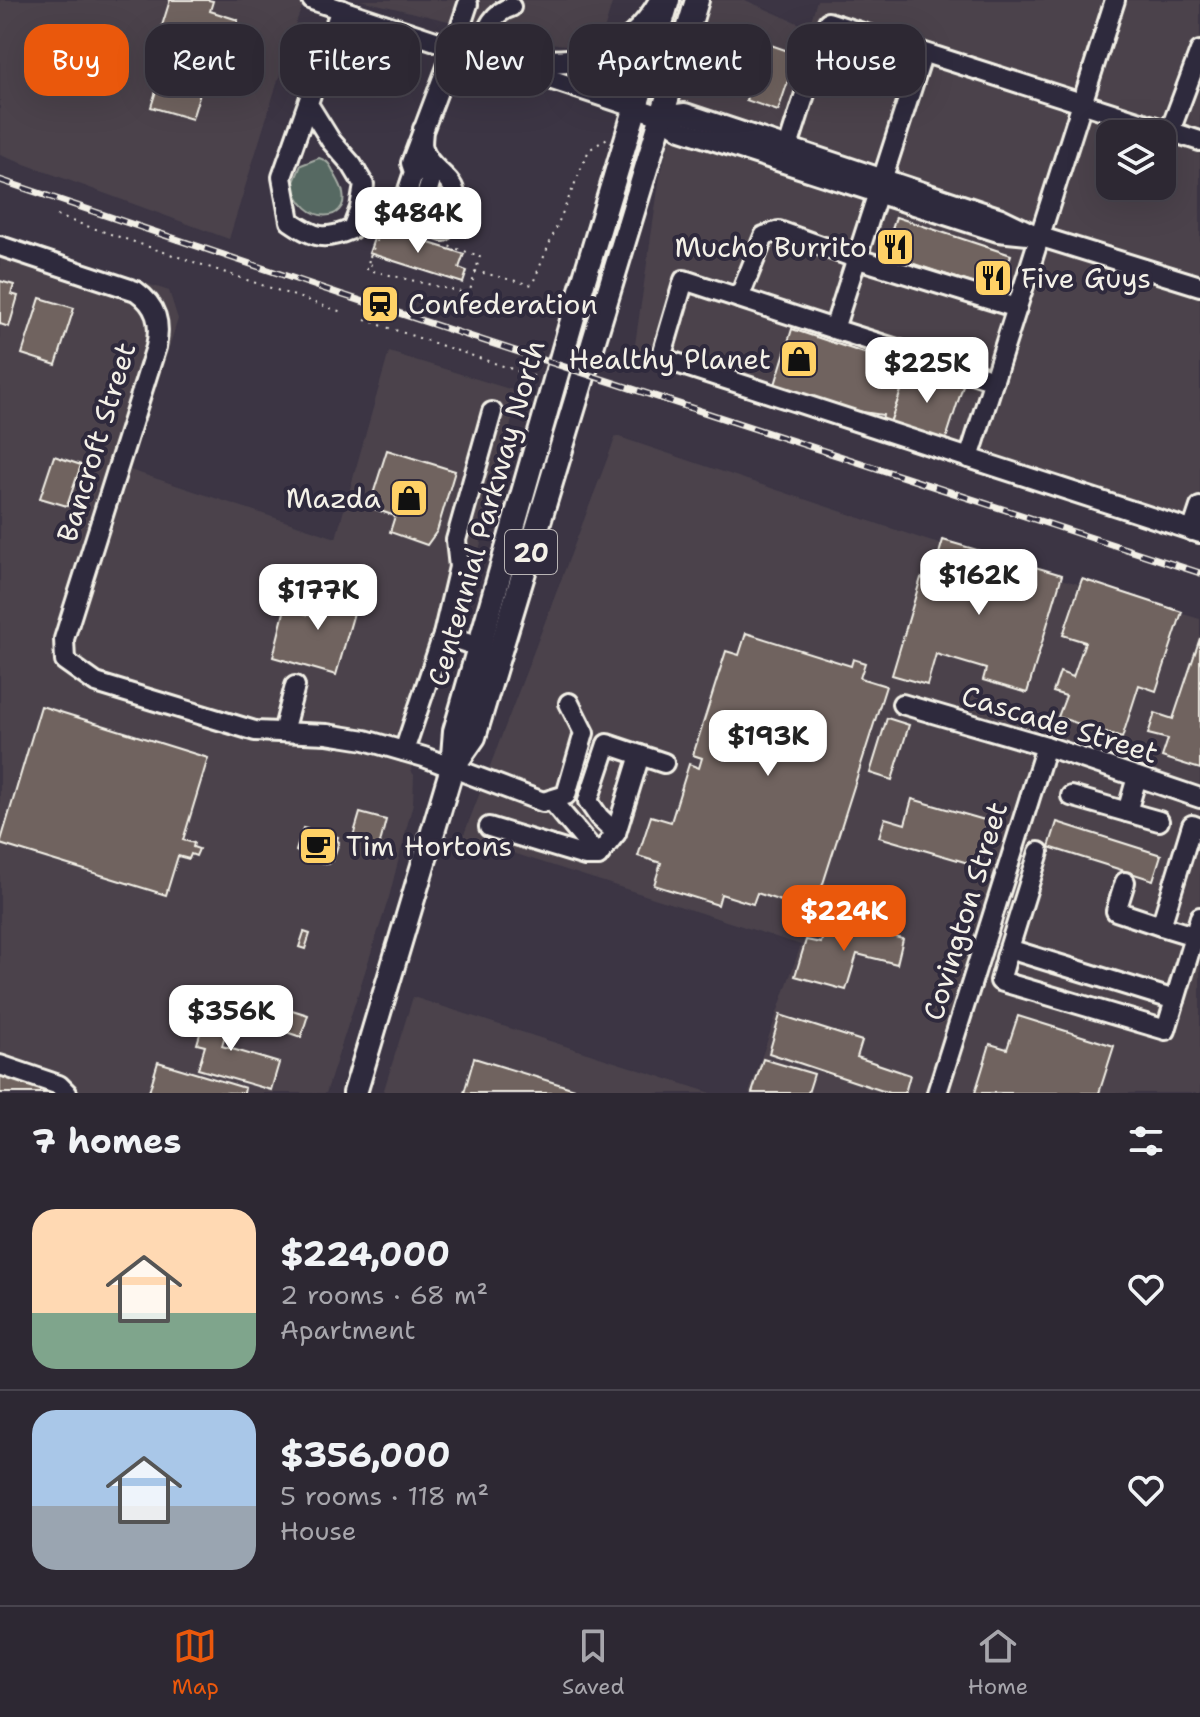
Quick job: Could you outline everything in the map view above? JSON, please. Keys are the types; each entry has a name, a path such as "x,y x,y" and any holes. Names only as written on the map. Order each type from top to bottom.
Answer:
{"main road":[{"path":"553,59 587,60 609,54 637,35 662,0"},
{"name":"Centennial Parkway North","path":"355,1093 452,768 455,731 575,310 668,0"},
{"name":"Centennial Parkway North","path":"452,768 474,737 697,0"}],"street":[{"path":"312,0 436,40"},
{"path":"969,458 1115,0"},
{"path":"461,24 468,4"},
{"path":"491,24 504,6"},
{"path":"308,104 364,185 352,229 334,236 312,236 290,221 282,177 341,9"},
{"path":"1174,120 1200,51"},
{"path":"925,54 1135,120"},
{"path":"553,80 661,116 681,130 881,186"},
{"path":"423,129 422,148 430,162 452,181 456,200 443,231 399,217 414,172 411,163 423,129 436,94"},
{"path":"788,147 804,96"},
{"path":"834,329 909,96"},
{"path":"661,116 685,113 788,147 998,232 1038,236 1200,286"},
{"path":"1176,133 1200,141"},
{"path":"739,298 764,236 779,231 1017,308"},
{"name":"Bancroft Street","path":"0,246 136,291 149,300 158,321 156,347 64,639 65,661 96,683 255,731 283,732"},
{"path":"994,380 684,280 661,358 1196,532 1200,507"},
{"path":"404,751 443,635 459,567 456,540 492,412"},
{"path":"443,635 479,647"},
{"path":"295,686 283,732 365,740 404,751 543,802 566,795 584,733 569,703"},
{"name":"Cascade Street","path":"902,704 1046,746 1200,798"},
{"path":"616,833 588,801 607,744 664,763"},
{"name":"Covington Street","path":"937,1093 1046,746"},
{"path":"598,856 616,833 640,755"},
{"path":"1127,812 1137,777"},
{"path":"1071,796 1159,821"},
{"path":"551,800 598,856"},
{"path":"1161,926 1192,825 1200,828"},
{"path":"489,827 585,856 598,856"},
{"path":"1039,852 1000,981 1166,1030 1200,917"},
{"path":"1006,873 1030,881"},
{"path":"1125,882 1116,911 1194,936"},
{"path":"980,955 1007,956 1175,1000"},
{"path":"0,1065 61,1090"}],"path":[{"path":"475,271 532,285 589,150 610,136"},
{"path":"57,216 342,312"},
{"path":"367,270 369,259 373,271 469,294 480,256 439,244"},
{"path":"365,320 540,378"}],"shaded area":[{"path":"0,0 305,0 295,24 280,24 280,74 229,239 0,155"},
{"path":"360,0 613,0 606,24 569,24 569,46 553,43 553,24 461,24"},
{"path":"709,0 745,0 800,24 787,24 787,96 925,96 925,24 810,24 817,0 1200,0 1200,541 633,358 660,176 682,96 771,96 771,24 702,24"},
{"path":"0,236 169,291 178,319 130,470 336,538 389,352 519,392 468,594 411,771 414,775 413,803 389,897 326,1093 0,1093"},
{"path":"616,436 929,541 1200,619 1200,1093 749,1093 801,945 463,837"},
{"path":"413,997 711,1093 383,1093"}],"green space":[{"path":"319,158 329,164 342,191 343,203 339,210 324,216 306,208 293,184 301,165"}],"building":[{"path":"170,0 213,1 210,11 238,20 237,24 163,24"},
{"path":"771,45 787,51 787,84 778,111 746,100 747,96 771,96"},
{"path":"154,96 199,96 192,119 151,107"},
{"path":"896,217 1011,255 999,292 884,254"},
{"path":"378,227 464,254 459,268 467,271 463,283 369,253"},
{"path":"0,281 14,285 11,294 18,296 9,327 0,324"},
{"path":"40,298 74,308 56,365 22,354"},
{"path":"792,329 909,368 890,423 882,421 883,415 837,408 774,388"},
{"path":"909,368 963,386 945,442 890,423"},
{"path":"387,450 455,471 437,531 427,545 390,532 395,516 369,507"},
{"path":"54,456 81,465 67,506 40,498"},
{"path":"943,540 1062,575 1027,693 983,680 986,669 936,654 927,685 892,675 921,578 931,581"},
{"path":"1082,579 1182,612 1156,691 1139,685 1122,738 1058,717 1066,696 1053,692 1060,672 1073,677 1085,642 1063,635"},
{"path":"328,582 360,592 336,675 273,657 285,608 319,618"},
{"path":"746,633 851,666 853,659 865,663 860,678 886,686 814,912 757,893 753,904 721,894 718,905 654,885 661,863 638,856 651,816 671,822 689,764 699,768 702,758 693,755 726,651 739,655"},
{"path":"1200,638 1200,769 1162,757 1168,739 1148,734 1155,713 1173,719"},
{"path":"41,706 208,758 183,840 194,843 193,847 199,849 196,856 191,854 189,859 178,856 166,895 0,844"},
{"path":"887,718 909,725 892,780 870,773"},
{"path":"912,799 988,821 975,865 879,837 885,818 905,824"},
{"path":"360,813 386,820 379,847 352,840"},
{"path":"1057,822 1161,855 1153,880 1049,847"},
{"name":"Tim Hortons","path":"303,828 338,837 333,860 328,864 296,851"},
{"path":"827,920 903,939 897,964 857,954 846,990 795,976 806,940 821,943"},
{"path":"304,932 310,934 305,949 299,947"},
{"path":"257,999 308,1015 301,1037 250,1020"},
{"path":"209,1003 232,1010 222,1046 279,1063 271,1090 198,1069 205,1046 197,1044"},
{"path":"780,1015 862,1041 857,1057 910,1075 905,1093 889,1093 769,1053"},
{"path":"1018,1016 1114,1046 1099,1093 975,1093 990,1044 1007,1049"},
{"path":"474,1058 578,1090 577,1093 464,1093"},
{"path":"763,1059 814,1074 808,1093 752,1093"},
{"path":"158,1062 245,1088 244,1093 149,1092"},
{"path":"0,1073 54,1086 52,1093 0,1093"}],"railway":[{"path":"0,180 343,295 1200,573"}],"place":[{"name":"Mucho Burrito","path":"895,247"},
{"name":"Five Guys","path":"993,278"},
{"name":"Confederation","path":"380,304"},
{"name":"Healthy Planet","path":"799,359"},
{"name":"Mazda","path":"409,498"},
{"name":"Tim Hortons","path":"318,846"}]}
